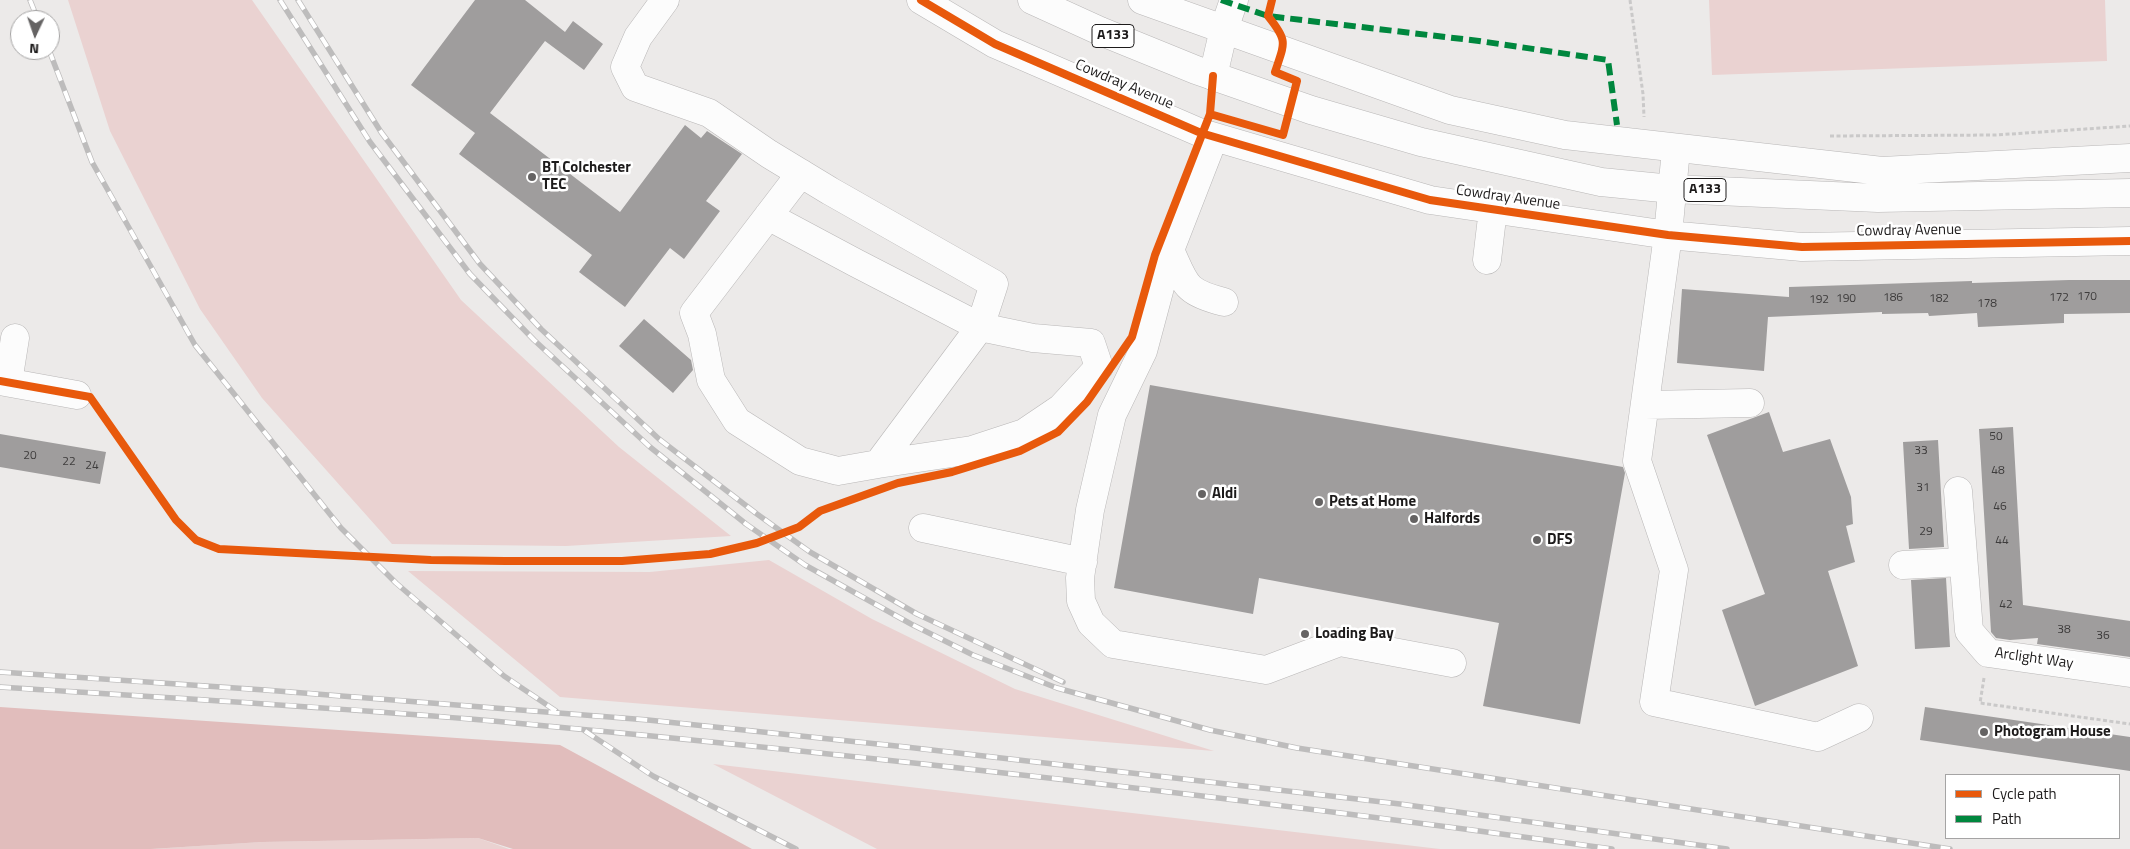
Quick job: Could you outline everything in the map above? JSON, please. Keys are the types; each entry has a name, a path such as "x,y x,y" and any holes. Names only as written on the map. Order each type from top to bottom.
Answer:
{"main road":[{"path":"665,0 638,37 625,67 635,87 709,113 801,173 994,284 980,327 878,464"},
{"name":"Cowdray Avenue","path":"921,0 995,44 1201,133 1430,200 1668,235 1802,247 2130,241"},
{"name":"Cowdray Avenue","path":"1032,0 1100,31 1213,76 1311,110 1421,142 1601,182 1672,189 1878,198 2130,192"},
{"path":"1142,0 1450,110 1565,135 1882,171 2130,158"},
{"path":"1213,76 1224,29 1234,0"},
{"path":"1214,137 1170,250 1143,352 1112,415 1090,510 1080,578 1082,601 1091,623 1113,644 1266,670 1340,642 1452,663"},
{"path":"1676,149 1668,235 1637,461 1674,570 1654,702 1818,738 1859,718"},
{"path":"768,216 856,264 980,327 1033,338 1091,343 1099,367 1062,408 1024,433 972,450 838,471 800,461 738,421 711,380 702,334 694,313 768,216 801,173"},
{"path":"1487,260 1493,209"},
{"path":"1170,250 1186,284 1201,296 1224,302"},
{"path":"15,338 4,381 77,395"},
{"path":"1645,405 1750,403"},
{"name":"Arclight Way","path":"1958,491 1969,631 1988,653 2130,673"},
{"path":"923,528 1083,562"},
{"path":"1903,565 1963,562"}],"path":[{"path":"1630,0 1643,94 1644,121"},
{"path":"1823,136 1996,135 2130,126"},
{"path":"1988,653 1980,703 2130,724"}],"shaded area":[{"path":"68,0 252,0 461,300 619,447 731,536 566,546 392,544 262,398 200,309 110,131"},
{"path":"1709,0 2105,0 2107,61 1712,75"},
{"path":"769,560 872,619 1015,689 1214,751 560,697 408,571 650,572"},
{"path":"0,707 560,745 752,849 513,849 478,838 262,842 151,849 0,849"},
{"path":"713,764 1440,849 877,849"},
{"path":"478,838 509,849 151,849 262,842"}],"building":[{"name":"BT Colchester TEC","path":"475,0 525,0 565,32 573,21 603,44 584,70 545,41 490,113 620,212 685,125 701,138 707,131 742,154 706,201 720,211 684,259 670,248 625,307 579,272 592,255 459,154 475,133 411,85"},
{"path":"2130,280 2130,313 2064,314 2064,323 1978,327 1977,313 1929,316 1928,313 1882,314 1882,312 1768,317 1764,371 1677,363 1682,289 1789,297 1789,287"},
{"path":"644,319 691,360 693,370 673,393 619,346"},
{"path":"1150,385 1623,467 1625,473 1580,724 1483,706 1499,623 1259,578 1253,614 1114,588"},
{"path":"1769,412 1783,452 1830,439 1851,497 1853,524 1846,526 1855,562 1828,571 1858,666 1755,706 1722,610 1765,594 1707,435"},
{"path":"2013,427 2023,605 2130,621 2130,657 2037,644 2038,638 2010,640 1996,638 1991,632 1979,429"},
{"path":"0,434 106,452 100,484 0,467"},
{"path":"1938,440 1944,547 1909,549 1903,442"},
{"path":"1946,578 1950,647 1915,649 1911,580"},
{"path":"1925,707 2130,737 2130,771 1920,740"}],"railway":[{"path":"30,0 34,10"},
{"path":"280,0 370,142 470,274 534,340 650,447 746,524 805,565 911,624 973,655 1057,688 1210,730 1297,748 1950,849"},
{"path":"298,0 381,132 480,264 541,329 659,439 810,552 917,614 1063,682"},
{"path":"53,60 92,162 195,345 341,528 396,583 504,676 556,711"},
{"path":"0,672 265,690 648,720 906,747 1400,804 1727,849"},
{"path":"0,687 441,717 643,735 1197,795 1612,849"},
{"path":"585,731 653,776 796,849"}],"marked path":[{"path":"1221,0 1268,16 1479,41 1608,60 1617,125"}],"cycle path":[{"path":"921,0 995,44 1201,133 1430,200 1668,235 1802,247 2130,241"},
{"path":"1210,114 1283,135 1297,81 1275,72 1283,42 1279,31 1268,16 1272,0"},
{"path":"0,381 90,397 176,520 196,540 219,549 431,560 622,561 710,554 757,543 799,527 820,511 898,483 952,472 1020,451 1058,432 1087,402 1132,337 1155,255 1210,114 1213,76"}],"place":[{"name":"BT Colchester TEC","path":"532,177"},
{"name":"Aldi","path":"1202,494"},
{"name":"Pets at Home","path":"1319,502"},
{"name":"Halfords","path":"1414,519"},
{"name":"DFS","path":"1537,540"},
{"name":"Loading Bay","path":"1305,634"},
{"name":"Photogram House","path":"1984,732"}]}
